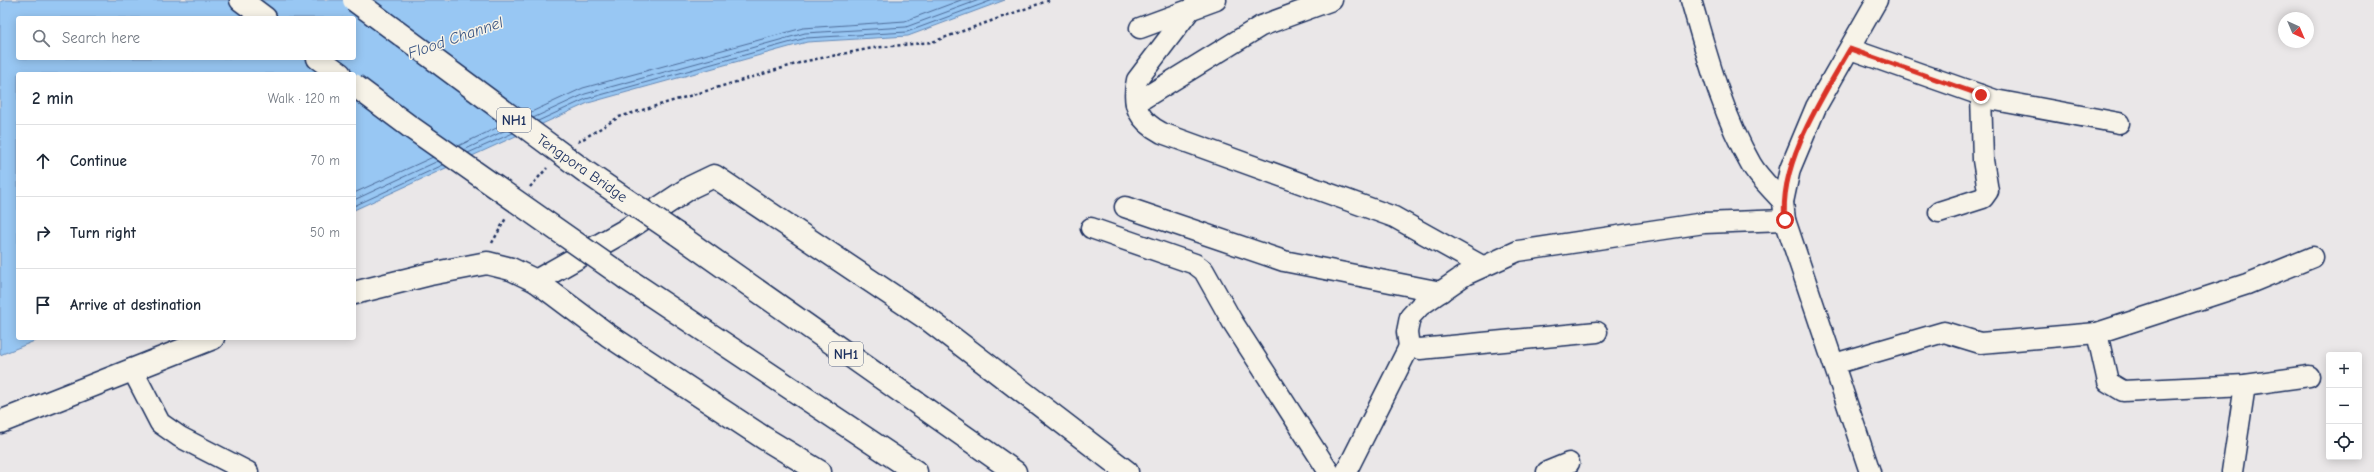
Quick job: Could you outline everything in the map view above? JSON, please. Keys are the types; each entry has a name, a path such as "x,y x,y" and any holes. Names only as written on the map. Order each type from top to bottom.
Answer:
{"main road":[{"path":"241,0 262,16"},
{"name":"Tengpora Bridge","path":"354,0 586,172 677,234 1015,472"},
{"path":"321,60 337,72"},
{"path":"356,86 409,126 627,279 916,472"},
{"path":"536,281 626,230 691,187 714,176 929,320 1126,472"},
{"path":"356,292 430,274 487,263 511,269 536,281 608,335 764,438 820,472"},
{"path":"0,422 208,340"}],"street":[{"path":"1140,28 1216,0"},
{"path":"1136,103 1261,26 1332,0"},
{"path":"1691,0 1710,64 1738,138 1752,166 1784,211 1870,472"},
{"path":"1784,211 1790,169 1816,107 1850,49 1876,0"},
{"path":"1190,10 1137,80 1134,91 1136,103 1148,126 1162,133 1394,217 1482,266"},
{"path":"1850,49 1995,100 2119,122"},
{"path":"1938,212 1983,198 1988,191 1983,160 1981,95"},
{"path":"1124,207 1284,261 1441,292"},
{"path":"1346,472 1409,347 1407,332 1410,317 1420,306 1482,266 1518,251 1784,211"},
{"path":"1091,228 1195,264 1204,271 1232,321 1328,472"},
{"path":"1834,364 1944,332 1980,343 2097,333 2247,284 2313,257"},
{"path":"1409,347 1433,348 1597,332"},
{"path":"2097,333 2108,382 2123,391 2245,385 2309,376"},
{"path":"132,369 160,423 180,437 248,472"},
{"path":"2232,472 2245,385"},
{"path":"1547,472 1569,463"}],"path":[{"path":"574,145 585,136 619,117 806,61 866,49 932,42 1050,0"},
{"path":"526,192 541,173 552,164"},
{"path":"487,263 490,248 507,216"}],"water":[{"name":"Flood Channel","path":"4,0 1005,0 908,36 807,42 588,103 356,209 356,72 16,72 16,340 37,340 0,355 0,2"}],"route":[{"path":"1785,220 1783,202 1790,169 1816,107 1850,49 1981,95"}]}
